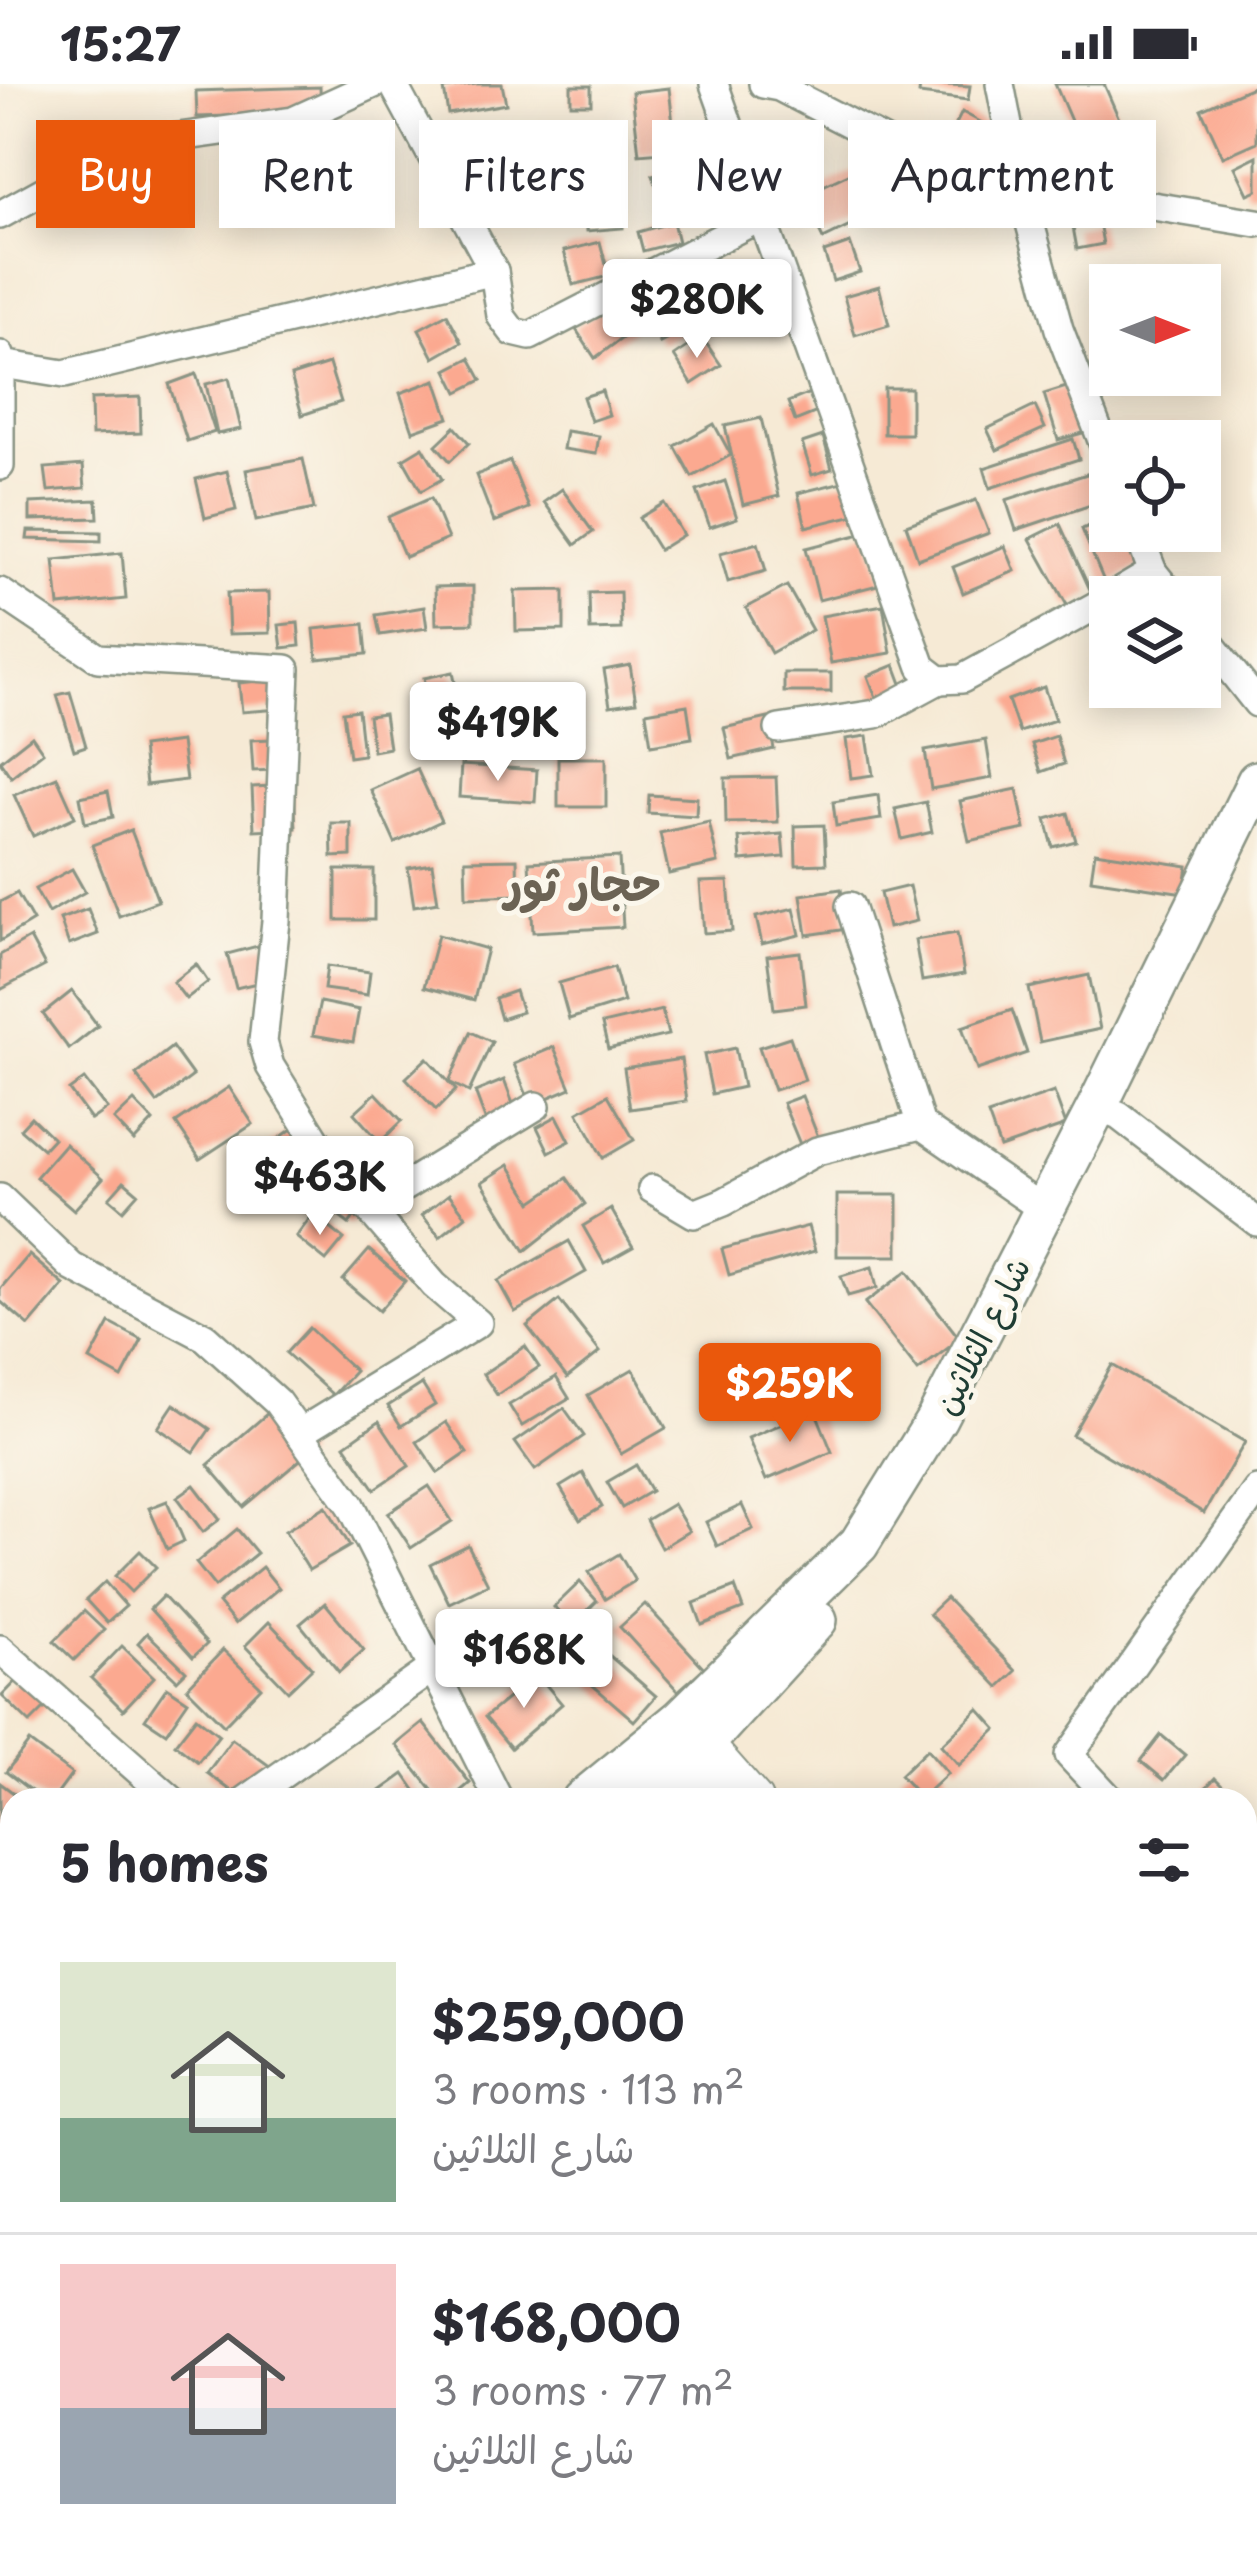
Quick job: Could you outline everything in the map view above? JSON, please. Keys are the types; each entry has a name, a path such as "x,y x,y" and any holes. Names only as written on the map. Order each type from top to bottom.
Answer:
{"main road":[{"name":"شارع الثلاثين","path":"602,1788 682,1741 878,1553 960,1422 1257,782"},
{"name":"شارع الثلاثين","path":"649,1788 682,1741 859,1544 937,1418 1044,1210 1108,1111 1257,837"}],"street":[{"path":"0,215 105,157 172,138 293,121 333,94 374,84"},
{"path":"393,84 494,271 501,316 514,332 530,336 740,228"},
{"path":"714,84 727,120"},
{"path":"763,84 779,87 848,123"},
{"path":"1000,84 1007,120"},
{"path":"1156,208 1257,223"},
{"path":"765,228 922,667 939,680"},
{"path":"1031,228 1059,328 1094,420"},
{"path":"0,466 1,360 64,374 494,271"},
{"path":"1145,552 1156,576"},
{"path":"1146,576 1153,572"},
{"path":"0,592 98,658 286,669 276,921 263,1042 270,1066 333,1167 434,1285 478,1323 299,1433"},
{"path":"779,729 876,713 939,680 962,680 1089,609"},
{"path":"1221,658 1257,703"},
{"path":"850,906 921,1125 1044,1210"},
{"path":"368,1209 536,1106"},
{"path":"1108,1111 1257,1222"},
{"path":"652,1189 694,1214 818,1151 921,1125"},
{"path":"0,1198 72,1268 205,1337 278,1402 351,1505 493,1788"},
{"path":"1100,1788 1069,1755 1257,1490"},
{"path":"0,1649 158,1788"},
{"path":"263,1788 433,1668"},
{"path":"682,1741 708,1788"},
{"path":"682,1741 739,1788"}],"building":[{"path":"502,84 506,104 448,114 444,89"},
{"path":"920,84 970,86 968,100 919,94"},
{"path":"1055,84 1104,84 1120,120 1071,120"},
{"path":"1257,85 1257,142 1223,157 1201,109"},
{"path":"571,86 591,86 591,104 571,104"},
{"path":"320,87 321,113 197,117 196,91"},
{"path":"669,88 673,120 652,120 652,153 639,154 632,92"},
{"path":"1257,156 1257,190 1248,194 1235,167"},
{"path":"848,174 848,227 823,239 818,228 824,228 824,186"},
{"path":"674,228 678,242 643,251 638,232"},
{"path":"1073,228 1100,228 1103,244 1077,249"},
{"path":"600,242 609,276 573,285 564,251"},
{"path":"850,243 860,272 833,281 824,252"},
{"path":"699,282 716,315 660,343 644,310"},
{"path":"879,286 889,325 855,335 844,296"},
{"path":"612,302 632,331 595,358 575,328"},
{"path":"447,314 462,342 434,358 419,329"},
{"path":"702,337 721,365 692,384 674,356"},
{"path":"470,358 482,380 458,392 447,370"},
{"path":"329,364 341,402 302,415 291,376"},
{"path":"196,374 215,432 187,441 169,384"},
{"path":"229,378 241,429 217,434 206,384"},
{"path":"436,380 449,418 413,431 400,393"},
{"path":"1076,384 1089,431 1058,440 1044,394"},
{"path":"884,388 911,388 911,434 884,434"},
{"path":"602,391 609,415 591,421 583,397"},
{"path":"812,392 820,411 795,421 788,402"},
{"path":"140,397 141,433 92,435 91,399"},
{"path":"1035,406 1045,428 997,450 987,429"},
{"path":"761,418 779,496 743,505 725,426"},
{"path":"714,424 731,455 692,477 675,446"},
{"path":"455,427 469,443 450,461 436,445"},
{"path":"566,431 599,436 596,454 563,449"},
{"path":"823,436 832,469 812,475 802,443"},
{"path":"1073,439 1079,459 990,488 984,468"},
{"path":"423,447 442,479 421,491 403,459"},
{"path":"303,459 314,509 256,521 246,470"},
{"path":"510,461 529,508 494,522 476,475"},
{"path":"83,465 85,488 48,491 45,468"},
{"path":"227,471 236,510 205,518 196,479"},
{"path":"1089,473 1089,506 1016,530 1006,500"},
{"path":"850,480 859,514 806,527 798,493"},
{"path":"725,481 737,518 710,527 697,491"},
{"path":"562,489 593,532 575,545 544,502"},
{"path":"431,498 448,539 405,557 388,517"},
{"path":"97,500 98,518 30,520 30,503"},
{"path":"976,500 989,533 918,559 906,525"},
{"path":"664,503 683,535 659,550 639,518"},
{"path":"1060,524 1089,593 1068,607 1030,539"},
{"path":"28,531 101,532 101,541 27,539"},
{"path":"869,532 882,584 819,600 806,548"},
{"path":"758,543 766,571 728,582 720,553"},
{"path":"1005,546 1015,571 963,593 953,567"},
{"path":"1092,552 1136,552 1141,565 1123,576 1102,576"},
{"path":"122,553 126,599 59,606 54,560"},
{"path":"473,586 473,623 436,624 435,587"},
{"path":"787,586 812,630 771,653 746,608"},
{"path":"564,590 564,630 516,631 515,591"},
{"path":"269,592 270,633 229,634 227,593"},
{"path":"620,592 621,629 590,630 589,593"},
{"path":"883,605 891,653 831,663 822,616"},
{"path":"424,607 427,628 380,635 376,615"},
{"path":"298,623 300,646 282,648 279,625"},
{"path":"364,624 367,654 317,659 314,629"},
{"path":"630,665 636,702 610,706 604,670"},
{"path":"895,665 907,697 880,708 868,676"},
{"path":"453,672 458,698 430,704 424,678"},
{"path":"784,673 831,673 831,692 784,692"},
{"path":"278,679 280,709 242,712 239,683"},
{"path":"1044,687 1055,720 1019,732 1008,700"},
{"path":"70,692 86,746 74,750 57,695"},
{"path":"687,705 692,738 651,745 646,712"},
{"path":"358,710 363,755 349,757 343,712"},
{"path":"384,714 389,748 373,751 368,716"},
{"path":"768,718 774,749 731,759 724,728"},
{"path":"506,728 544,728 544,752 506,752"},
{"path":"32,736 43,752 11,777 0,761"},
{"path":"867,736 873,775 851,778 846,739"},
{"path":"1056,736 1064,764 1041,772 1032,744"},
{"path":"458,737 492,740 491,752 457,749"},
{"path":"294,738 295,769 253,771 251,740"},
{"path":"986,740 992,778 931,789 925,751"},
{"path":"181,742 186,780 146,785 142,747"},
{"path":"558,758 606,758 606,807 558,807"},
{"path":"461,765 537,770 535,802 459,797"},
{"path":"417,769 441,821 395,843 371,790"},
{"path":"57,777 75,817 33,836 14,795"},
{"path":"776,777 778,822 726,823 725,778"},
{"path":"294,785 296,828 254,830 252,787"},
{"path":"1017,789 1025,829 969,841 960,801"},
{"path":"108,791 113,817 85,823 80,797"},
{"path":"649,795 697,798 696,816 648,813"},
{"path":"878,795 881,819 836,826 833,802"},
{"path":"926,802 932,832 902,839 895,809"},
{"path":"1068,813 1076,841 1053,847 1046,819"},
{"path":"709,822 718,863 669,874 660,833"},
{"path":"331,823 351,823 351,856 332,857"},
{"path":"824,825 826,864 796,865 795,826"},
{"path":"131,830 158,901 119,916 92,845"},
{"path":"782,834 784,857 741,861 739,838"},
{"path":"1095,852 1188,866 1184,893 1091,879"},
{"path":"619,857 623,927 533,932 529,862"},
{"path":"517,859 518,895 466,897 465,860"},
{"path":"432,864 438,902 414,906 408,868"},
{"path":"72,869 85,892 48,913 35,889"},
{"path":"336,870 374,870 374,920 336,920"},
{"path":"728,881 732,931 704,933 700,882"},
{"path":"909,886 917,921 888,928 880,893"},
{"path":"841,889 847,929 807,935 801,895"},
{"path":"17,893 33,921 0,941 0,902"},
{"path":"794,908 800,935 762,944 756,917"},
{"path":"88,909 98,934 69,945 60,919"},
{"path":"957,933 964,974 922,981 915,940"},
{"path":"438,935 487,949 474,1000 424,987"},
{"path":"30,938 45,966 0,990 0,955"},
{"path":"273,942 282,977 236,988 227,954"},
{"path":"800,952 806,1005 774,1009 767,956"},
{"path":"196,964 208,982 186,999 173,982"},
{"path":"327,966 370,972 367,995 324,989"},
{"path":"614,967 624,1002 569,1019 559,983"},
{"path":"1089,975 1100,1029 1040,1042 1029,988"},
{"path":"72,991 98,1026 69,1049 43,1014"},
{"path":"515,991 522,1012 501,1019 495,998"},
{"path":"320,1002 359,1010 353,1042 313,1035"},
{"path":"662,1010 668,1035 608,1049 602,1024"},
{"path":"1012,1010 1027,1053 977,1070 962,1027"},
{"path":"471,1032 492,1042 469,1092 449,1082"},
{"path":"790,1037 805,1080 774,1090 759,1047"},
{"path":"172,1047 193,1076 157,1103 136,1075"},
{"path":"554,1047 571,1088 531,1105 514,1064"},
{"path":"735,1048 743,1087 712,1094 704,1055"},
{"path":"427,1058 456,1090 436,1110 406,1078"},
{"path":"681,1059 687,1101 630,1109 624,1068"},
{"path":"84,1079 107,1109 91,1120 69,1090"},
{"path":"504,1080 516,1112 487,1124 475,1092"},
{"path":"229,1087 253,1124 200,1159 176,1123"},
{"path":"1054,1092 1066,1125 1000,1148 988,1115"},
{"path":"376,1093 402,1121 380,1142 354,1113"},
{"path":"608,1095 634,1140 603,1158 578,1112"},
{"path":"802,1096 820,1142 802,1149 783,1103"},
{"path":"134,1101 153,1121 134,1141 114,1120"},
{"path":"557,1116 570,1141 549,1152 537,1127"},
{"path":"31,1117 53,1138 43,1149 20,1129"},
{"path":"293,1128 318,1162 259,1206 234,1172"},
{"path":"65,1144 103,1178 74,1210 36,1177"},
{"path":"509,1165 532,1202 567,1178 585,1204 525,1251 482,1182"},
{"path":"124,1181 138,1193 123,1210 109,1198"},
{"path":"339,1186 363,1204 349,1224 325,1206"},
{"path":"449,1194 466,1216 440,1237 422,1215"},
{"path":"837,1195 898,1195 898,1256 837,1256"},
{"path":"611,1209 633,1247 604,1263 583,1226"},
{"path":"313,1214 344,1239 326,1261 296,1237"},
{"path":"808,1226 815,1251 729,1275 722,1249"},
{"path":"569,1241 586,1272 515,1312 498,1281"},
{"path":"369,1250 405,1281 379,1311 343,1280"},
{"path":"29,1255 64,1285 29,1326 0,1301 0,1289"},
{"path":"872,1267 877,1288 848,1296 841,1276"},
{"path":"907,1271 960,1339 918,1371 865,1303"},
{"path":"559,1300 600,1352 567,1378 527,1326"},
{"path":"110,1323 142,1340 122,1378 90,1360"},
{"path":"309,1328 355,1371 333,1395 286,1353"},
{"path":"525,1346 539,1367 497,1395 483,1374"},
{"path":"1112,1365 1245,1442 1204,1513 1072,1435"},
{"path":"633,1369 666,1428 621,1454 588,1395"},
{"path":"556,1377 569,1398 522,1426 509,1405"},
{"path":"422,1384 435,1405 401,1426 388,1406"},
{"path":"174,1404 210,1429 194,1452 158,1428"},
{"path":"564,1408 584,1436 535,1470 515,1442"},
{"path":"815,1410 832,1452 766,1480 748,1438"},
{"path":"269,1412 306,1455 244,1507 208,1465"},
{"path":"379,1421 409,1466 375,1489 345,1445"},
{"path":"446,1422 467,1453 438,1473 417,1442"},
{"path":"636,1465 651,1491 622,1508 607,1482"},
{"path":"583,1473 602,1507 580,1520 560,1487"},
{"path":"194,1485 220,1519 203,1532 177,1497"},
{"path":"429,1486 452,1521 411,1548 388,1513"},
{"path":"167,1501 184,1541 167,1549 149,1508"},
{"path":"673,1504 689,1531 661,1548 646,1520"},
{"path":"742,1505 753,1529 717,1546 706,1522"},
{"path":"326,1506 350,1546 309,1570 285,1531"},
{"path":"237,1529 257,1553 215,1587 196,1563"},
{"path":"468,1545 488,1584 449,1603 430,1564"},
{"path":"140,1551 156,1567 131,1592 115,1576"},
{"path":"619,1554 635,1581 605,1599 589,1572"},
{"path":"262,1567 279,1588 235,1624 218,1603"},
{"path":"105,1582 126,1606 107,1623 86,1600"},
{"path":"580,1582 597,1601 571,1626 554,1607"},
{"path":"735,1587 743,1609 702,1625 694,1603"},
{"path":"163,1596 207,1644 193,1657 150,1609"},
{"path":"946,1598 1016,1671 999,1687 929,1614"},
{"path":"325,1603 364,1650 339,1672 300,1624"},
{"path":"645,1604 704,1668 678,1691 620,1627"},
{"path":"84,1611 104,1630 74,1660 54,1641"},
{"path":"506,1615 518,1654 471,1669 458,1630"},
{"path":"269,1622 312,1668 288,1691 245,1646"},
{"path":"147,1633 186,1671 177,1680 138,1643"},
{"path":"588,1637 656,1696 634,1721 567,1663"},
{"path":"122,1646 154,1677 123,1710 91,1678"},
{"path":"223,1650 261,1687 224,1725 187,1688"},
{"path":"32,1665 60,1693 30,1723 2,1696"},
{"path":"537,1674 562,1704 511,1748 485,1717"},
{"path":"167,1687 188,1701 166,1733 145,1719"},
{"path":"979,1709 997,1729 959,1765 941,1745"},
{"path":"196,1717 219,1735 198,1762 175,1744"},
{"path":"423,1723 470,1783 464,1788 430,1788 396,1745"},
{"path":"1161,1735 1185,1755 1164,1780 1141,1761"},
{"path":"232,1739 278,1772 259,1788 228,1788 207,1773"},
{"path":"29,1742 72,1774 62,1788 27,1788 6,1772"},
{"path":"927,1749 948,1773 932,1788 912,1788 900,1775"},
{"path":"404,1774 414,1788 385,1788"},
{"path":"1215,1778 1225,1788 1205,1788"}],"district":[{"name":"حجار ثور","path":"583,882"}]}
